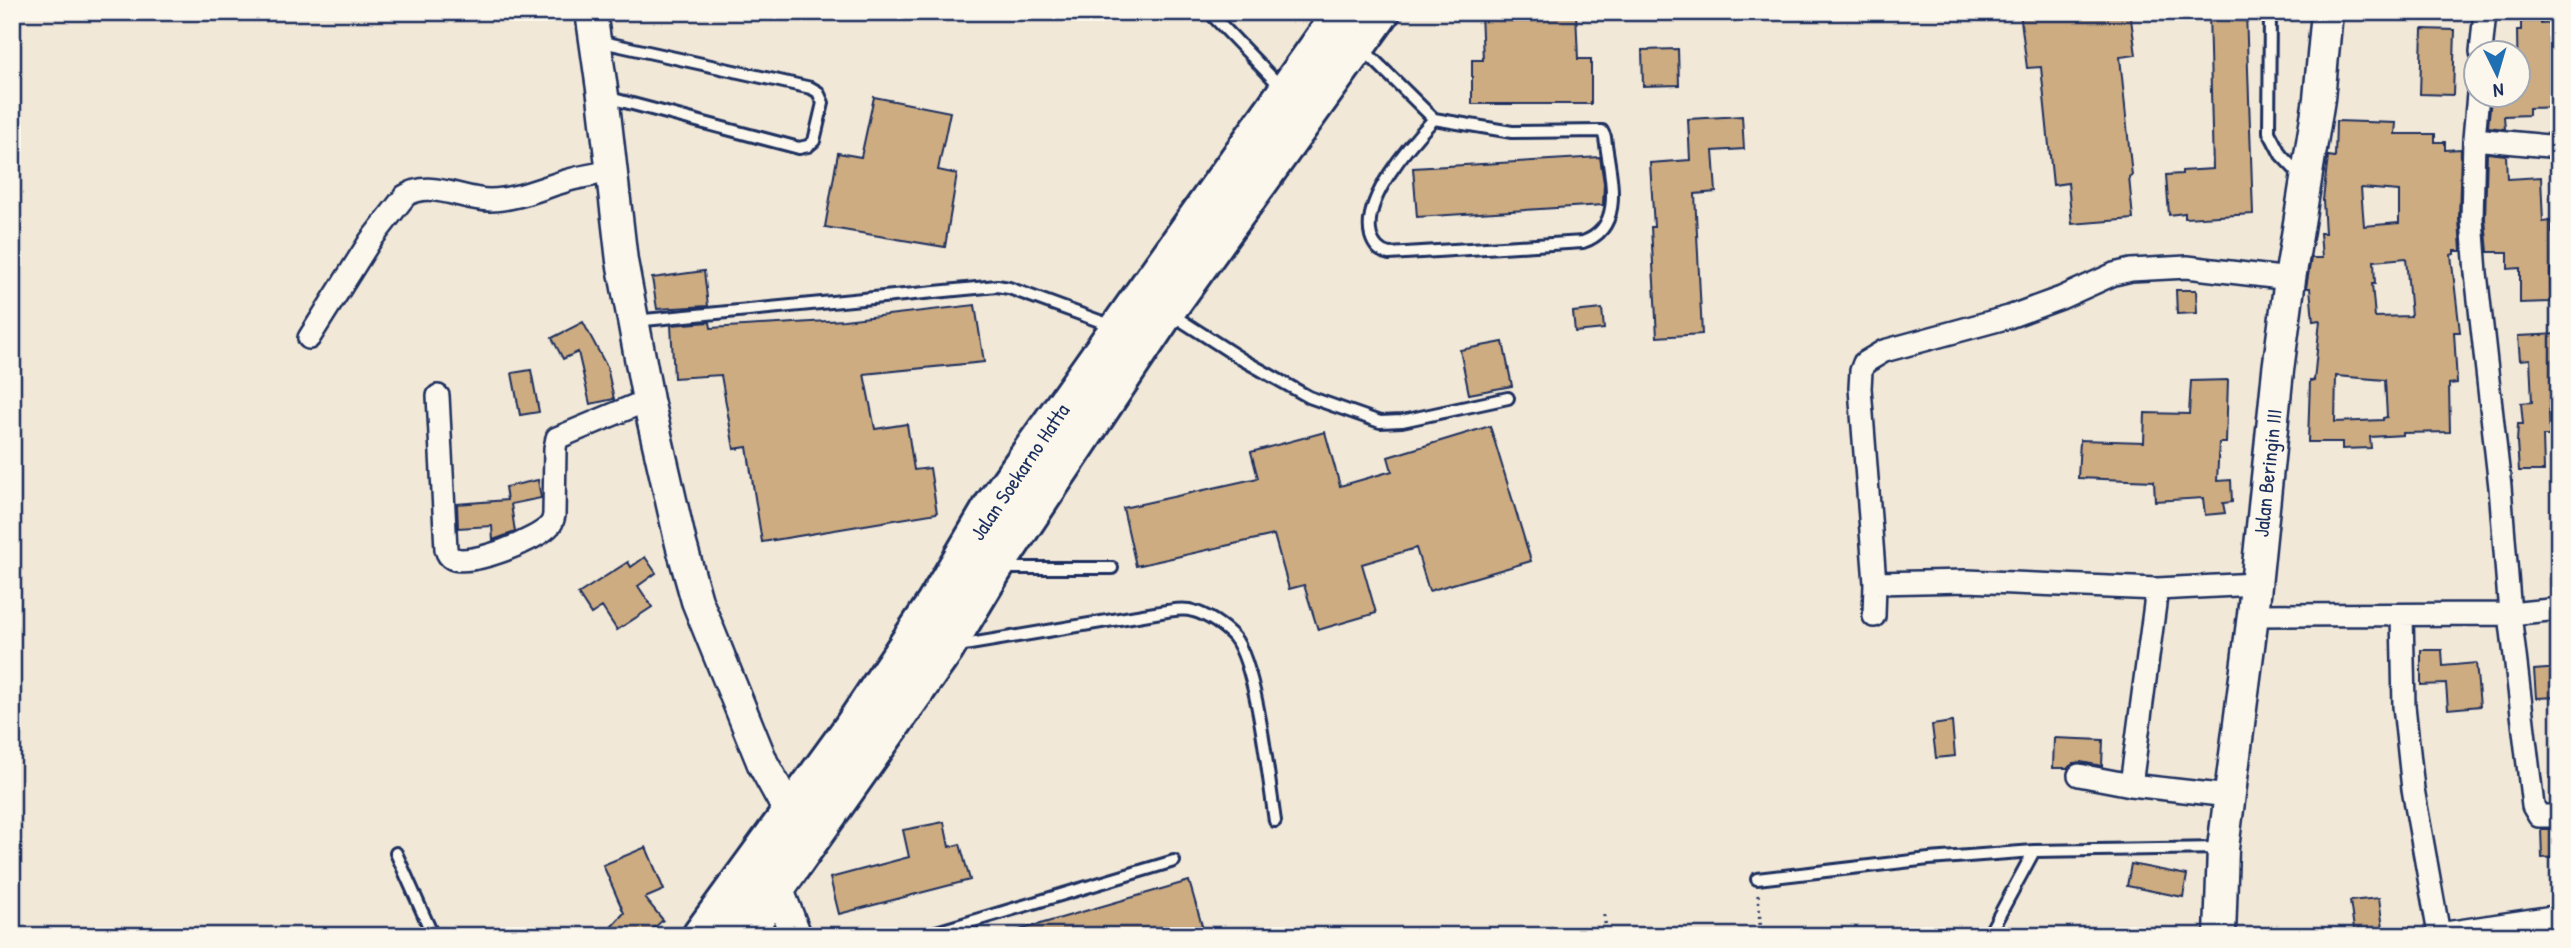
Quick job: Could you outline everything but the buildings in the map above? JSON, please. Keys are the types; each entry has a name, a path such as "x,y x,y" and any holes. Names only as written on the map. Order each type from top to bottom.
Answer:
{"highway":[{"name":"Jalan Soekarno Hatta","path":"741,936 944,649 950,609 994,506 1287,94 1351,28 1380,12"},
{"name":"Jalan Soekarno Hatta","path":"702,936 851,731 950,609 993,568 1351,28"}],"street":[{"name":"Jalan Beringin III","path":"2220,936 2223,848 2229,796 2253,615 2290,279 2319,99 2327,12"},
{"path":"2483,38 2485,12"},
{"path":"593,27 622,261 648,400 681,544 697,601 763,764 790,813"},
{"path":"2477,108 2472,219 2500,487 2510,614 2533,806 2539,816 2559,816"},
{"path":"2474,139 2559,148"},
{"path":"309,338 370,241 405,196 412,191 433,188 464,197 501,199 612,171"},
{"path":"1874,616 1875,583 1860,388 1864,363 1884,351 2009,317 2061,298 2094,281 2131,270 2187,267 2290,279"},
{"path":"438,396 446,549 454,559 505,551 544,530 550,525 554,515 557,438 648,400"},
{"path":"1875,583 1967,581 2157,589 2256,584"},
{"path":"2132,785 2157,589"},
{"path":"2253,615 2510,614 2559,609"},
{"path":"2402,615 2404,706 2413,789 2440,935 2559,916"},
{"path":"2079,775 2132,785 2229,796"},
{"path":"776,885 796,936"}],"lane":[{"path":"1209,12 1287,94"},
{"path":"2270,12 2269,132 2281,155 2307,182"},
{"path":"593,27 811,88 818,92 823,103 814,141 799,148 603,96"},
{"path":"1351,28 1434,120 1512,132 1602,131 1605,137 1612,202 1609,223 1597,235 1583,242 1389,254 1383,252 1374,244 1370,233 1373,206 1402,156 1434,120"},
{"path":"633,321 997,286 1119,328"},
{"path":"1165,311 1309,397 1371,420 1402,421 1508,398"},
{"path":"993,568 1112,568"},
{"path":"944,649 1167,611 1195,611 1227,631 1243,654 1255,700 1275,821"},
{"path":"1757,879 1929,859 2034,851 2223,848"},
{"path":"1988,936 2034,851"},
{"path":"396,853 433,936"},
{"path":"923,936 1174,861"}],"path":[{"path":"1757,879 1760,936"},
{"path":"1604,915 1607,936"}]}
